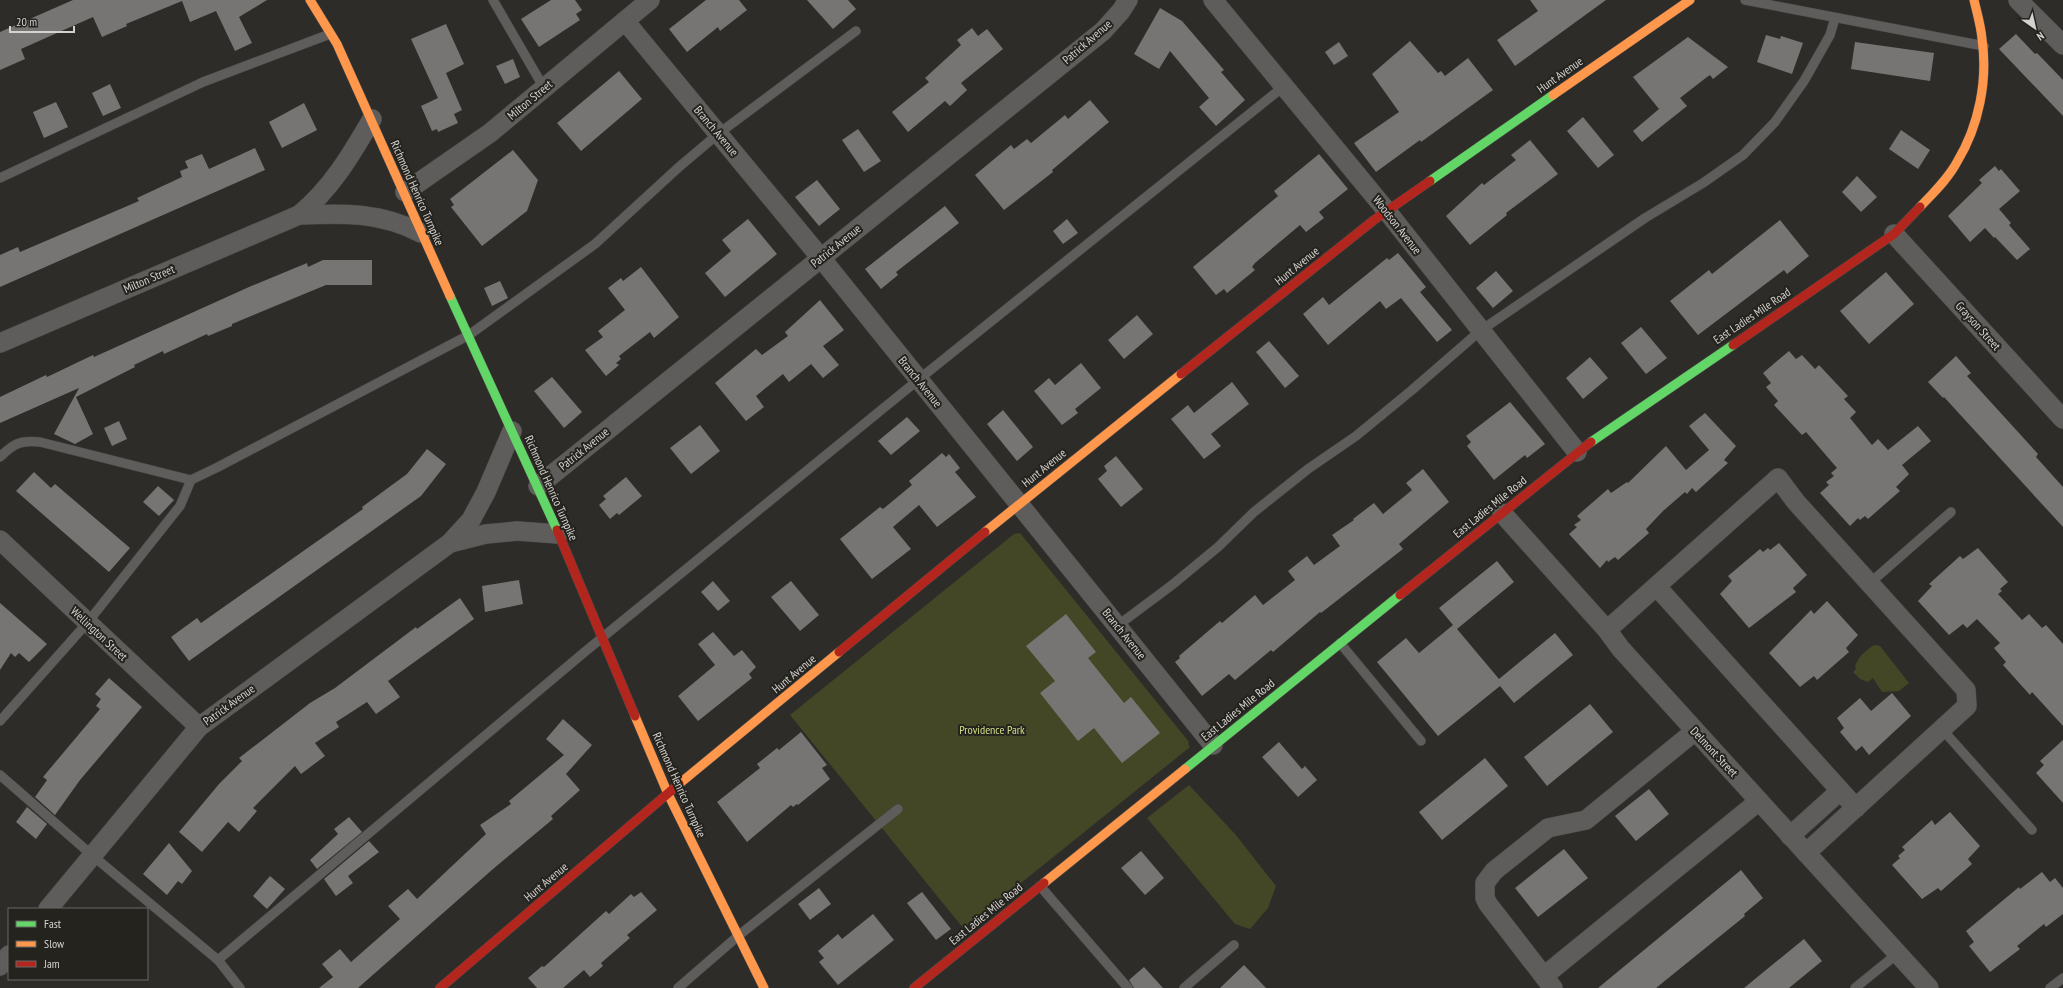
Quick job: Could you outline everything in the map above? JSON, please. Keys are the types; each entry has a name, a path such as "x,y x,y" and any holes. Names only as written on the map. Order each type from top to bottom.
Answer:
{"street":[{"name":"Richmond Henrico Turnpike","path":"310,0 331,33 372,119 405,192 421,233 538,486 668,794 764,988"},
{"name":"Milton Street","path":"405,192 490,133 650,0"},
{"name":"Patrick Avenue","path":"538,486 1103,31 1121,11 1128,0"},
{"name":"Woodson Avenue","path":"1213,0 1283,87 1386,210 1577,452"},
{"name":"Hunt Avenue","path":"440,988 668,794 1018,505 1386,210 1690,0"},
{"name":"East Ladies Mile Road","path":"914,988 1577,452 1894,234 1936,190 1957,162 1974,124 1983,86 1984,46 1974,0"},
{"path":"2018,0 2063,45"},
{"name":"Branch Avenue","path":"625,20 821,258 1213,746"},
{"name":"Milton Street","path":"0,343 299,215 315,202 329,185 351,156 372,119"},
{"name":"Milton Street","path":"299,215 340,213 378,217 401,223 421,233"},
{"name":"Grayson Street","path":"1894,234 2063,419"},
{"name":"Patrick Avenue","path":"49,908 199,727 450,543 471,520 486,492 512,431"},
{"path":"1607,630 1778,478 1796,502 1966,690 1967,706 1941,728 1806,853"},
{"name":"Delmont Street","path":"1502,513 1607,630 1621,649 1694,731 1928,988"},
{"name":"Patrick Avenue","path":"450,543 486,534 517,531 558,534"},
{"name":"Wellington Street","path":"0,540 199,727"},
{"path":"1657,587 1856,808"},
{"path":"1694,731 1586,820 1548,828 1489,876 1484,890 1488,904 1548,982 1759,801"},
{"path":"1790,836 1840,791"},
{"path":"0,966 8,956"}],"lane":[{"path":"493,0 544,88"},
{"path":"1745,0 1984,46"},
{"path":"1117,626 1172,585 1218,547 1254,512 1308,470 1356,436 1480,331 1645,218 1703,183 1743,155 1775,122 1804,81 1830,35 1835,18"},
{"path":"0,721 88,622 180,506 191,480 468,335 595,244 679,167 718,134 856,31"},
{"path":"0,178 203,82 331,33"},
{"path":"218,960 602,638 918,380 1283,87"},
{"path":"0,457 8,449 24,441 40,442 191,480"},
{"path":"1870,583 1951,512"},
{"path":"1340,643 1420,741"},
{"path":"1941,728 2032,830"},
{"path":"0,775 93,856 218,960 240,988"},
{"path":"678,988 738,936 898,809"},
{"path":"1040,886 1128,988"},
{"path":"1184,988 1234,945"},
{"path":"1855,988 1897,954"},
{"path":"2050,988 2063,978"}],"green space":[{"name":"Providence Park","path":"1020,533 1189,742 1188,744 1190,747 964,929 790,715 1014,534"},
{"path":"1874,645 1880,646 1909,683 1899,691 1882,692 1873,678 1868,682 1860,679 1853,672 1856,669 1855,666 1860,657"},
{"path":"1189,785 1235,834 1276,886 1268,908 1250,929 1235,924 1147,818"}],"building":[{"path":"73,0 267,0 239,17 252,43 235,51 216,11 190,22 182,1 126,24 127,26 102,37 93,17 21,49 25,59 0,70 0,32"},
{"path":"551,0 575,0 582,10 576,14 580,20 539,47 521,19"},
{"path":"706,0 739,0 747,10 720,31 718,27 687,52 669,29"},
{"path":"807,0 848,0 856,9 833,29"},
{"path":"1530,0 1606,0 1515,66 1497,40 1538,11"},
{"path":"1160,8 1182,21 1224,70 1221,72 1245,100 1216,126 1199,107 1209,98 1170,51 1159,69 1134,54"},
{"path":"446,24 464,64 446,73 462,110 454,114 458,123 438,132 437,129 432,131 421,106 438,98 411,39"},
{"path":"972,28 978,36 987,29 1003,49 961,83 967,90 950,106 945,101 908,132 892,112 929,82 925,78 961,45 957,40"},
{"path":"2016,34 2063,80 2063,116 1999,49"},
{"path":"1766,35 1780,39 1781,36 1803,43 1792,74 1757,62"},
{"path":"1688,37 1728,67 1713,79 1710,75 1680,98 1687,106 1642,142 1633,131 1659,109 1633,77"},
{"path":"1410,41 1438,73 1441,71 1445,76 1468,58 1493,90 1421,142 1420,140 1376,172 1354,143 1399,112 1372,74"},
{"path":"1339,42 1348,56 1334,65 1325,52"},
{"path":"1855,42 1934,53 1930,81 1851,69"},
{"path":"513,59 520,77 505,84 496,66"},
{"path":"619,71 642,99 581,151 557,123"},
{"path":"110,84 121,108 103,116 92,93"},
{"path":"1090,100 1109,122 1052,170 1053,172 1004,210 975,175 1011,145 1014,149 1027,139 1031,143 1065,115 1068,119"},
{"path":"56,102 68,127 44,138 33,112"},
{"path":"304,103 317,130 282,148 269,122"},
{"path":"1583,117 1614,155 1598,168 1567,131"},
{"path":"858,129 881,161 864,172 842,140"},
{"path":"1901,130 1930,150 1918,169 1889,149"},
{"path":"1530,140 1558,174 1506,213 1507,215 1470,245 1446,216 1482,183 1484,185 1516,160 1511,155"},
{"path":"255,148 265,170 0,287 0,255 18,247 20,252 139,201 137,198 182,177 180,171 188,168 185,161 202,154 209,169"},
{"path":"513,150 538,180 527,211 482,246 451,207 454,205 450,199"},
{"path":"1319,154 1348,189 1319,212 1324,218 1306,232 1300,225 1255,263 1252,267 1255,270 1227,293 1224,289 1216,295 1193,267 1278,196 1274,191"},
{"path":"1995,166 1999,171 2001,169 2020,191 1999,209 2011,223 2009,225 2030,249 2017,260 1985,228 1970,242 1948,216 1982,183 1979,180"},
{"path":"1857,176 1877,197 1861,212 1842,192"},
{"path":"817,180 840,209 819,226 795,197"},
{"path":"945,206 959,223 896,272 898,275 881,289 865,269"},
{"path":"748,219 777,254 725,297 705,273 731,251 722,240"},
{"path":"1067,219 1078,233 1063,244 1053,231"},
{"path":"1780,220 1809,256 1787,274 1784,270 1698,335 1670,301 1709,270 1712,274"},
{"path":"1398,253 1426,287 1420,292 1452,330 1437,342 1401,298 1386,309 1380,301 1328,345 1303,314 1323,297 1329,305 1387,258 1389,260"},
{"path":"323,260 372,260 372,285 326,285 232,324 232,326 208,336 207,334 164,354 163,351 134,365 135,367 76,397 93,434 75,444 54,434 79,388 0,423 0,397 46,375 47,377 93,355 94,357 249,287 307,263 308,267"},
{"path":"641,267 679,317 654,338 650,332 619,356 621,359 616,363 619,365 606,376 585,350 603,337 598,331 625,310 608,288 621,278 623,281"},
{"path":"1496,271 1513,291 1493,308 1476,288"},
{"path":"1886,272 1914,304 1869,344 1840,311"},
{"path":"500,281 508,298 492,306 484,288"},
{"path":"820,300 844,330 823,346 839,365 823,378 811,364 789,382 783,374 756,396 764,407 746,421 715,383 756,349 762,355 788,336 785,332"},
{"path":"1137,315 1153,334 1124,359 1108,340"},
{"path":"1641,327 1667,358 1646,374 1621,343"},
{"path":"1269,341 1299,376 1285,388 1256,352"},
{"path":"1789,351 1796,359 1802,355 1815,369 1819,365 1848,396 1844,399 1856,412 1850,418 1872,445 1878,439 1888,450 1918,426 1931,441 1902,465 1909,474 1896,487 1900,491 1868,519 1865,516 1860,520 1858,518 1850,526 1820,493 1829,485 1826,482 1834,476 1831,473 1837,468 1806,432 1802,435 1774,405 1778,401 1766,387 1771,383 1763,373"},
{"path":"1956,356 1971,373 1967,376 2038,454 2036,457 2063,487 2063,527 1944,397 1943,398 1928,382"},
{"path":"1590,357 1608,378 1583,399 1566,378"},
{"path":"1081,363 1101,388 1075,409 1078,413 1062,425 1034,391 1049,378 1055,385"},
{"path":"552,377 582,412 564,428 534,391"},
{"path":"1232,382 1249,404 1211,434 1221,446 1204,459 1171,419 1188,405 1194,413"},
{"path":"1510,402 1545,444 1527,458 1525,455 1494,480 1467,446 1471,442 1466,436"},
{"path":"1003,410 1033,447 1017,461 987,424"},
{"path":"1705,413 1736,446 1724,460 1728,463 1696,492 1692,488 1687,494 1685,492 1663,511 1646,529 1649,533 1618,560 1615,557 1608,562 1607,560 1600,568 1569,534 1577,527 1574,525 1581,520 1577,516 1608,489 1611,493 1627,482 1628,483 1666,446 1686,470 1709,450 1689,426"},
{"path":"907,417 920,431 891,455 878,441"},
{"path":"119,421 127,439 112,446 104,428"},
{"path":"700,425 720,451 691,474 670,448"},
{"path":"427,449 446,464 421,496 189,661 171,637 197,618 201,623 363,509 362,507 407,474"},
{"path":"942,453 946,457 949,454 960,468 955,472 976,497 937,527 919,505 893,527 911,549 872,579 840,539 880,507 883,509 912,485 909,481"},
{"path":"1116,456 1143,489 1121,507 1098,479 1107,471 1104,466"},
{"path":"1423,469 1449,502 1399,544 1403,549 1321,613 1320,612 1273,652 1271,650 1235,680 1229,674 1202,696 1175,662 1180,658 1179,656 1220,621 1222,623 1255,595 1263,605 1295,580 1288,571 1307,556 1314,565 1340,546 1332,535 1354,520 1353,519 1374,503 1383,514 1412,490 1406,483"},
{"path":"34,472 51,488 55,484 130,548 109,572 16,491"},
{"path":"626,477 642,496 619,515 617,513 610,519 599,505 606,499 603,496"},
{"path":"158,486 174,500 159,516 143,502"},
{"path":"1779,543 1807,575 1793,588 1796,592 1749,628 1720,594 1732,581 1728,576 1760,549 1763,552 1768,548 1770,550"},
{"path":"1978,548 2008,582 2000,589 2002,591 1998,594 2022,620 2029,614 2042,628 2046,625 2063,644 2063,726 2032,692 2030,695 2003,665 2006,662 1994,648 2000,643 1977,619 1967,628 1963,624 1949,635 1918,601 1932,586 1929,584 1960,556 1963,559"},
{"path":"1497,561 1514,582 1457,629 1499,679 1555,633 1573,655 1514,703 1500,686 1438,736 1377,662 1406,638 1419,653 1453,625 1439,608"},
{"path":"519,580 523,604 485,612 482,586"},
{"path":"713,581 730,601 718,611 701,592"},
{"path":"791,581 819,615 800,631 771,597"},
{"path":"460,598 474,619 388,681 400,697 376,714 367,702 336,722 339,727 315,743 325,756 301,774 295,766 253,808 257,811 239,832 228,822 202,852 179,832 219,784 242,761 239,758 310,703 335,688 416,627 417,629"},
{"path":"1827,601 1858,635 1846,648 1849,652 1817,680 1814,676 1800,687 1769,653 1811,610 1814,614"},
{"path":"0,603 47,644 29,662 19,653 15,657 11,653 0,670"},
{"path":"1066,614 1096,652 1088,658 1124,703 1131,697 1160,733 1122,763 1094,728 1078,741 1040,693 1055,681 1026,646"},
{"path":"713,632 734,656 742,650 756,667 749,674 752,678 698,721 678,696 715,665 698,644"},
{"path":"109,678 142,707 80,780 55,815 35,797 47,780 43,777 100,709 96,706 101,699 95,694"},
{"path":"1892,693 1911,716 1869,755 1862,746 1856,751 1840,732 1844,728 1837,718 1860,698 1871,711"},
{"path":"1590,704 1613,732 1547,786 1524,757"},
{"path":"563,719 592,745 566,774 580,790 551,816 553,819 493,869 358,988 319,988 333,977 322,964 340,949 351,962 400,919 388,906 408,889 417,899 486,834 480,825 511,804 509,801 564,755 546,739"},
{"path":"801,732 827,765 822,768 830,779 798,805 797,804 793,807 791,805 747,842 717,802 760,768 757,764 777,748 779,750"},
{"path":"2063,740 2063,803 2036,773 2044,765 2040,761"},
{"path":"1279,742 1302,769 1305,766 1317,780 1298,797 1262,757"},
{"path":"1485,758 1508,786 1442,840 1419,812"},
{"path":"1649,789 1669,814 1636,841 1615,816"},
{"path":"27,807 47,824 36,839 16,822"},
{"path":"1950,812 1980,846 1968,859 1972,864 1941,891 1938,888 1922,899 1892,865 1900,858 1898,856 1905,850 1902,847 1932,820 1935,825"},
{"path":"349,817 362,832 317,869 310,860 338,834 334,829"},
{"path":"369,841 379,852 348,876 353,883 336,896 324,879"},
{"path":"169,843 192,871 182,884 178,881 167,895 143,874"},
{"path":"1564,849 1588,878 1538,917 1515,888"},
{"path":"1141,851 1164,878 1145,895 1121,868"},
{"path":"1741,870 1763,898 1744,914 1745,916 1656,988 1598,988"},
{"path":"2042,872 2050,882 2055,878 2063,888 2063,914 2046,927 2044,924 2017,946 2020,949 1990,972 1969,946 1974,942 1966,931 2019,887 2020,889"},
{"path":"270,876 285,889 267,909 253,896"},
{"path":"819,888 831,904 810,920 798,904"},
{"path":"641,892 657,910 627,935 630,938 601,963 603,966 590,977 584,970 563,988 537,988 528,978 542,966 544,967 606,911 609,914 631,894 634,897"},
{"path":"922,892 951,929 936,940 907,903"},
{"path":"873,914 894,940 838,985 819,962 824,958 818,951 838,934 842,939"},
{"path":"1804,939 1822,961 1789,988 1744,988"},
{"path":"1244,965 1266,988 1220,988"},
{"path":"1144,967 1163,988 1134,988 1129,980"}],"traffic: fast":[{"path":"1430,181 1553,95"},
{"path":"450,296 557,530"},
{"path":"1591,442 1733,345"},
{"path":"1185,769 1400,595"}],"traffic: slow":[{"path":"310,0 337,44 450,296"},
{"path":"1553,95 1690,0"},
{"path":"1920,207 1940,186 1953,168 1965,148 1976,118 1983,86 1984,55 1981,29 1974,0"},
{"path":"985,532 1181,374"},
{"path":"679,784 839,652"},
{"path":"635,716 668,794 764,988"},
{"path":"1044,883 1185,769"}],"traffic: jam":[{"path":"1181,374 1374,220 1430,181"},
{"path":"1733,345 1894,234 1920,207"},
{"path":"1400,595 1591,442"},
{"path":"557,530 635,716"},
{"path":"839,652 985,532"},
{"path":"440,988 679,784"},
{"path":"914,988 1044,883"}]}
